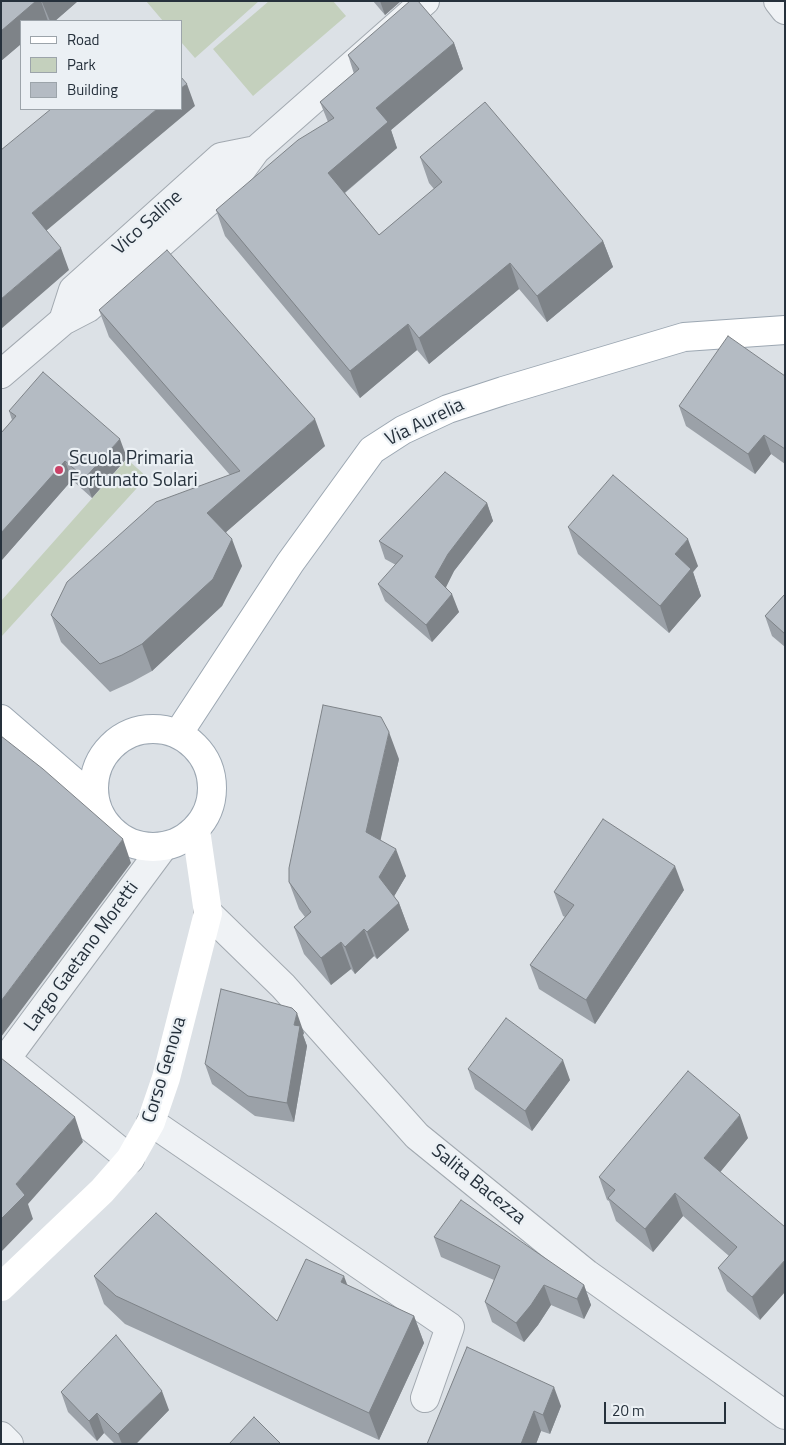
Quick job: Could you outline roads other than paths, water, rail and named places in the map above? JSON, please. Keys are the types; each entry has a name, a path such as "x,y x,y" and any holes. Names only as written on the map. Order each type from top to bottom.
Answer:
{"main road":[{"name":"Via Aurelia","path":"178,734 290,563 372,450 403,430 448,409 684,337 785,330"},
{"path":"1,719 95,800"},
{"path":"156,729 178,734 193,744 205,759 212,777 212,796 207,814 196,830 180,841 163,847 144,847 127,842 112,831 101,817 95,800 95,778 102,758 116,742 135,732 156,729"},
{"name":"Corso Genova","path":"1,1287 102,1191 130,1159 151,1122 166,1078 208,913 196,830"}],"street":[{"name":"Vico Saline","path":"1,374 63,321 88,308 237,176 256,150 425,1"},
{"path":"778,1 785,10"},
{"name":"Largo Gaetano Moretti","path":"130,1159 6,1060 163,847"},
{"name":"Salita Bacezza","path":"208,913 282,986 417,1136 587,1274 785,1415"},
{"path":"151,1122 450,1327 425,1398"},
{"path":"1,1436 10,1444"}],"place":[{"name":"Scuola Primaria Fortunato Solari","path":"59,470"}]}
